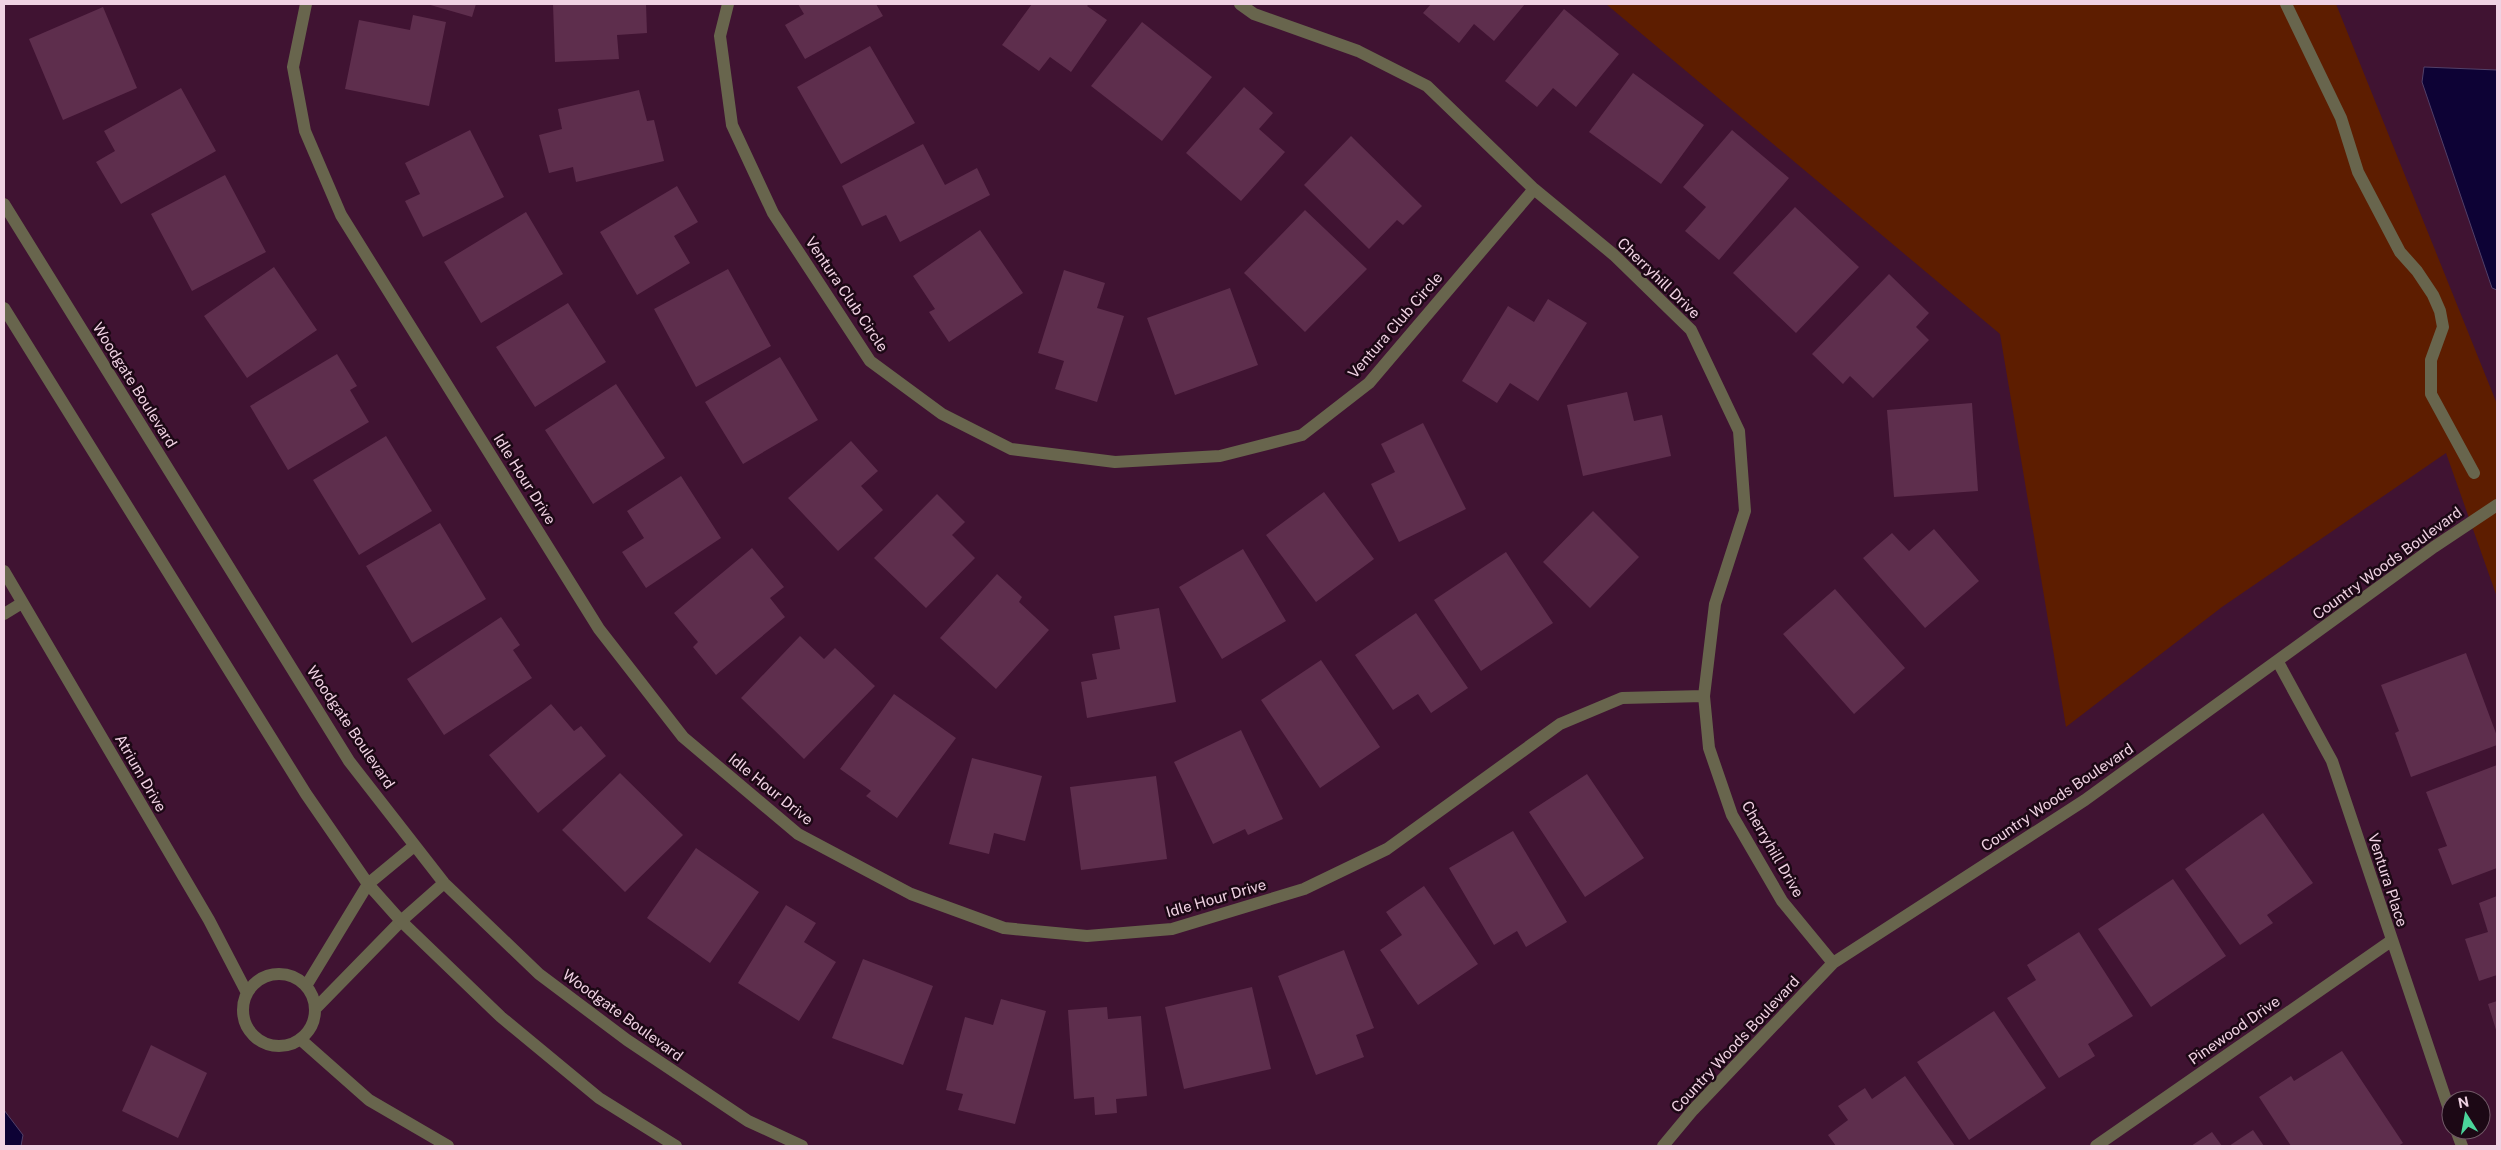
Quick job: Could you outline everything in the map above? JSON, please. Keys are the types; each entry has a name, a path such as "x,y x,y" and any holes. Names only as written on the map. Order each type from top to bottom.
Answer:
{"street":[{"name":"Idle Hour Drive","path":"306,4 293,67 305,131 341,216 599,629 683,737 726,774 798,834 911,894 1004,928 1087,936 1172,929 1304,889 1387,849 1560,724 1622,698 1704,696"},
{"name":"Ventura Club Circle","path":"728,4 720,36 732,125 773,213 870,361 942,414 1012,448 1115,462 1220,456 1302,435 1369,384 1534,189"},
{"name":"Cherryhill Drive","path":"1240,4 1254,14 1358,51 1427,86 1534,189 1614,255 1690,330 1739,431 1745,511 1715,604 1704,696 1710,748 1732,815 1782,901 1833,963"},
{"path":"2286,4 2341,118 2358,172 2400,252 2422,278 2440,311 2443,327 2431,360 2431,394 2474,472"},
{"name":"Woodgate Boulevard","path":"4,204 349,760 444,883 539,974 619,1034 748,1121 802,1146"},
{"path":"4,308 306,794 368,884 401,921 500,1017 599,1098 676,1146"},
{"name":"Country Woods Boulevard","path":"1663,1146 1693,1110 1833,963 2085,800 2278,662 2434,547 2497,506"},
{"name":"Atrium Drive","path":"4,571 209,920 247,993"},
{"path":"4,614 22,603"},
{"name":"Ventura Place","path":"2278,662 2332,761 2442,1090"},
{"path":"306,986 368,884 414,846"},
{"path":"315,1010 401,921 444,883"},
{"name":"Pinewood Drive","path":"2096,1146 2391,941"},
{"path":"275,974 288,975 306,986 313,997 315,1010 309,1030 300,1039 285,1046 272,1046 260,1042 251,1033 243,1017 243,1004 247,993 255,982 275,974"},
{"path":"300,1039 369,1100 448,1146"}],"shaded area":[{"path":"1606,4 2336,4 2497,404 2497,597 2446,453 2222,607 2066,727 2000,334"},
{"path":"2424,67 2497,70 2497,290 2492,288 2422,82"},
{"path":"4,1110 23,1135 21,1146 4,1146"}],"building":[{"path":"427,4 476,4 472,17"},
{"path":"553,4 646,4 647,33 617,35 619,59 555,62"},
{"path":"798,4 876,4 883,16 805,59 785,25 804,14"},
{"path":"1032,4 1089,4 1087,6 1107,20 1071,72 1050,57 1039,71 1002,45"},
{"path":"1431,4 1525,4 1494,41 1474,24 1459,43 1423,13"},
{"path":"103,7 137,88 63,120 29,39"},
{"path":"1564,9 1619,54 1576,107 1553,88 1537,107 1505,81"},
{"path":"413,15 446,22 429,106 345,89 359,20 410,30"},
{"path":"1142,22 1212,77 1162,141 1091,86"},
{"path":"870,46 915,123 841,164 797,87"},
{"path":"1633,73 1704,125 1661,184 1589,132"},
{"path":"1244,87 1273,113 1259,129 1285,152 1241,201 1186,153"},
{"path":"181,88 216,151 121,204 96,162 115,151 104,131"},
{"path":"639,90 647,121 654,120 664,161 576,182 573,167 549,173 539,135 562,129 558,109"},
{"path":"470,130 504,197 423,237 405,201 420,194 405,163"},
{"path":"1732,130 1789,178 1719,260 1685,231 1706,207 1683,187"},
{"path":"1351,136 1422,206 1403,225 1397,220 1369,249 1304,185"},
{"path":"923,144 945,185 977,168 990,195 900,242 886,215 862,226 842,186"},
{"path":"225,175 266,252 192,291 151,214"},
{"path":"677,186 698,222 674,236 690,263 637,295 600,232"},
{"path":"1795,207 1859,267 1796,333 1733,273"},
{"path":"1305,210 1367,269 1305,332 1244,273"},
{"path":"526,212 563,274 481,323 444,262"},
{"path":"980,230 1023,293 949,342 929,312 935,309 913,276"},
{"path":"274,267 317,330 247,378 204,316"},
{"path":"728,269 771,346 696,387 654,309"},
{"path":"1064,270 1105,283 1097,308 1124,316 1097,402 1055,389 1064,361 1038,353"},
{"path":"1889,274 1929,313 1916,327 1929,340 1873,398 1850,376 1843,384 1812,354"},
{"path":"1230,288 1258,365 1175,395 1147,318"},
{"path":"1548,299 1587,323 1538,401 1510,383 1497,403 1462,381 1508,306 1534,322"},
{"path":"568,303 606,362 535,407 496,347"},
{"path":"337,354 357,386 350,390 369,422 288,470 250,406"},
{"path":"780,357 818,420 743,464 705,402"},
{"path":"616,384 665,458 593,504 545,430"},
{"path":"1627,392 1634,421 1662,415 1671,456 1583,476 1567,405"},
{"path":"1972,403 1978,491 1894,497 1887,410"},
{"path":"1423,423 1466,509 1399,542 1371,484 1395,472 1381,444"},
{"path":"386,436 432,511 359,555 313,480"},
{"path":"851,441 878,471 861,486 883,510 838,551 788,498"},
{"path":"681,476 721,538 646,588 622,552 644,538 627,511"},
{"path":"1324,492 1374,559 1316,602 1266,535"},
{"path":"937,494 965,522 952,535 975,558 926,608 874,558"},
{"path":"1593,511 1639,557 1590,608 1543,562"},
{"path":"440,523 486,599 412,643 366,566"},
{"path":"1934,529 1979,581 1925,628 1863,558 1892,533 1909,551"},
{"path":"752,548 784,587 770,598 785,617 716,675 693,647 698,642 674,613"},
{"path":"1243,549 1286,621 1222,659 1179,587"},
{"path":"1506,552 1553,623 1481,671 1434,600"},
{"path":"997,574 1022,597 1019,602 1049,630 996,689 940,638"},
{"path":"1835,589 1905,668 1854,714 1783,634"},
{"path":"1159,608 1176,702 1087,718 1081,682 1097,679 1092,654 1120,649 1114,616"},
{"path":"1416,613 1468,688 1431,713 1418,694 1393,710 1355,655"},
{"path":"501,617 520,645 513,650 532,678 444,735 407,679"},
{"path":"800,636 824,659 835,648 875,686 804,759 741,698"},
{"path":"2466,653 2497,736 2497,745 2411,777 2395,733 2399,731 2381,685"},
{"path":"1321,660 1380,747 1320,788 1261,700"},
{"path":"894,694 956,738 897,818 866,796 871,791 840,769"},
{"path":"551,704 574,731 581,726 606,756 538,813 489,755"},
{"path":"1241,730 1283,819 1248,835 1245,829 1213,844 1174,762"},
{"path":"972,758 1042,776 1025,841 994,833 989,854 949,844"},
{"path":"2497,765 2497,868 2452,885 2438,849 2447,846 2426,792"},
{"path":"620,773 683,835 625,892 562,830"},
{"path":"1587,774 1644,858 1585,897 1529,812"},
{"path":"1156,776 1167,859 1081,870 1070,787"},
{"path":"2263,813 2313,883 2267,915 2273,923 2240,945 2185,869"},
{"path":"1513,831 1567,922 1526,947 1517,931 1494,945 1449,868"},
{"path":"696,848 759,892 710,963 647,918"},
{"path":"2173,879 2226,956 2151,1007 2098,929"},
{"path":"1424,886 1478,964 1418,1005 1380,950 1402,935 1386,912"},
{"path":"2497,896 2497,975 2479,981 2465,939 2488,932 2479,903"},
{"path":"786,905 816,923 804,942 836,962 799,1021 738,983"},
{"path":"2079,932 2133,1016 2088,1044 2095,1056 2059,1078 2007,998 2036,980 2027,965"},
{"path":"1344,950 1374,1028 1356,1035 1364,1057 1316,1075 1278,976"},
{"path":"863,959 933,986 903,1065 832,1038"},
{"path":"1252,987 1271,1069 1184,1089 1165,1007"},
{"path":"1001,999 1046,1011 1015,1124 958,1110 963,1094 946,1090 965,1017 993,1025"},
{"path":"2497,1001 2497,1033 2488,1004"},
{"path":"1107,1007 1108,1019 1141,1016 1147,1096 1116,1099 1117,1113 1095,1115 1094,1097 1074,1099 1068,1010"},
{"path":"1994,1011 2046,1088 1969,1140 1917,1062"},
{"path":"151,1045 207,1073 178,1138 122,1111"},
{"path":"2342,1051 2403,1143 2398,1146 2291,1146 2259,1097 2291,1076 2294,1081"},
{"path":"1905,1076 1955,1146 1836,1146 1828,1135 1848,1120 1838,1106 1865,1088 1872,1099"},
{"path":"2253,1130 2264,1146 2229,1146"},
{"path":"2212,1132 2222,1146 2191,1146"}]}
